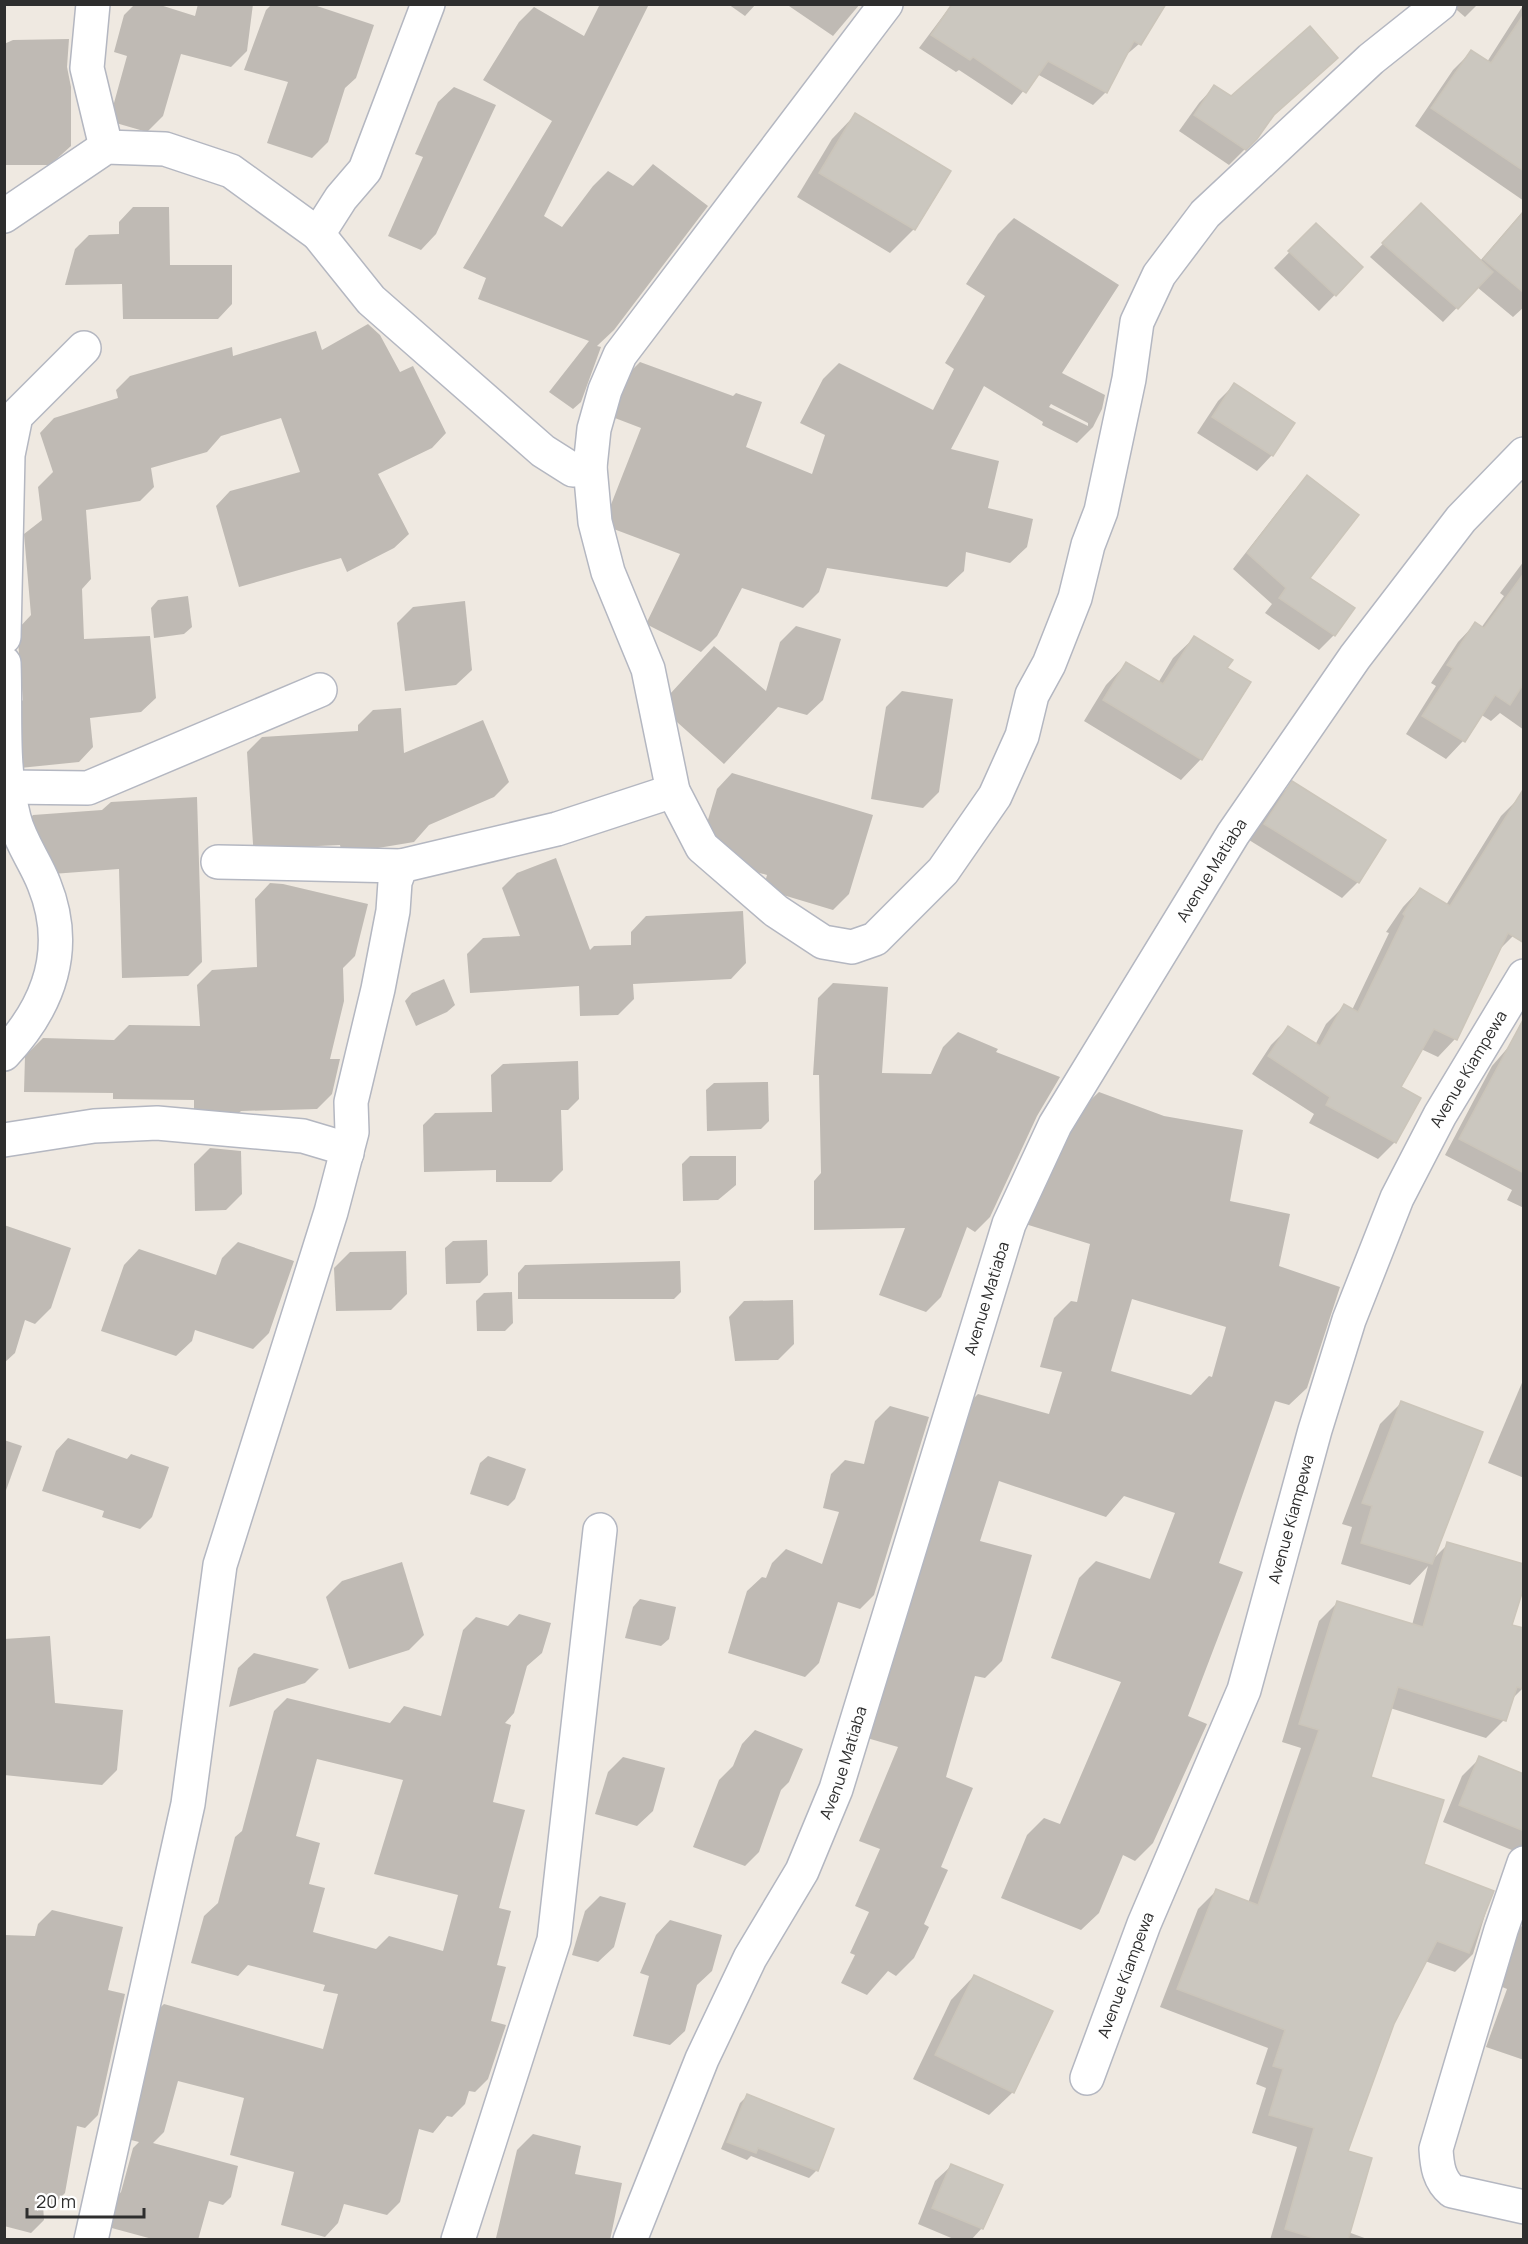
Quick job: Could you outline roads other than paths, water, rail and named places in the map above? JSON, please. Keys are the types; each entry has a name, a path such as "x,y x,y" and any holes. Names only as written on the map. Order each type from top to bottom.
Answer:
{"street":[{"path":"93,4 87,68 106,147"},
{"path":"318,234 341,198 365,170 428,4"},
{"path":"886,4 620,355 605,390 594,429 590,467 595,522 605,562 648,669 673,791 702,847 776,911 823,942 852,947 875,939 943,871 995,796 1022,736 1032,694 1049,664 1075,598 1088,545 1101,510 1129,379 1137,322 1159,274 1205,214 1371,59 1440,4"},
{"path":"4,216 106,147 165,149 231,171 318,234 371,300 543,451 573,470 590,467"},
{"path":"4,637 8,455 16,416 84,348"},
{"name":"Avenue Matiaba","path":"630,2240 702,2060 750,1958 801,1871 836,1789 1009,1224 1055,1125 1233,834 1350,664 1461,519 1524,454"},
{"path":"4,663 8,787 14,819 55,914 56,948 50,985 24,1033 4,1054"},
{"path":"8,787 88,788 320,690"},
{"path":"218,862 401,866 557,829 673,791"},
{"path":"91,2240 188,1804 220,1565 331,1212 347,1154 352,1132 351,1102 378,989 393,911 395,882 401,866"},
{"name":"Avenue Kiampewa","path":"1087,2078 1144,1924 1244,1690 1325,1397 1349,1320 1397,1198 1440,1115 1524,976"},
{"path":"4,1140 94,1126 157,1123 303,1136 340,1147 347,1154"},
{"path":"458,2240 554,1940 600,1530"},
{"path":"1524,1863 1512,1922 1436,2149 1437,2164 1444,2185 1452,2191 1524,2207"}]}
